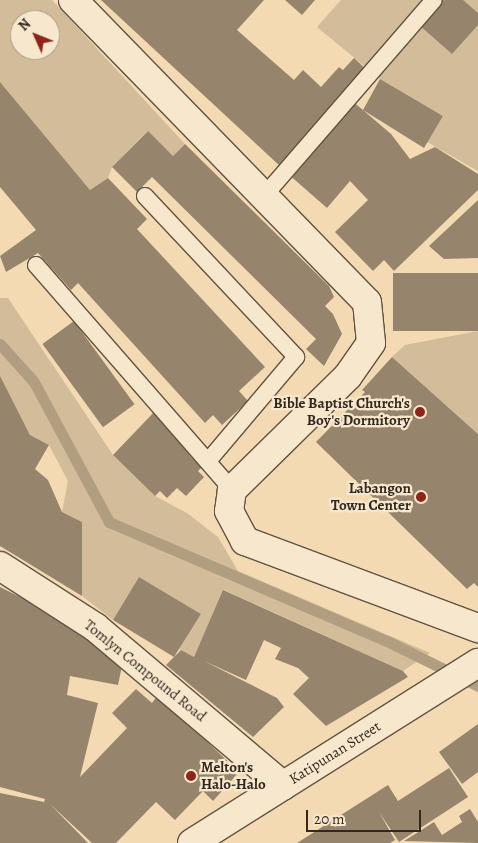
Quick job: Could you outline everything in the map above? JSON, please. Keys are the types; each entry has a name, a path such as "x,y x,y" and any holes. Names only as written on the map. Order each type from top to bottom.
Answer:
{"street":[{"path":"73,0 367,302 371,343 348,376 232,490 229,511 245,541 478,628"},
{"name":"Tomlyn Compound Road","path":"0,566 94,627 283,786"},
{"name":"Katipunan Street","path":"192,843 478,663"}],"lane":[{"path":"264,196 434,0"},
{"path":"145,196 296,357 209,460"},
{"path":"36,265 209,460 232,490"}],"shaded area":[{"path":"0,0 52,0 185,144 173,156 147,131 112,167 108,178 90,190 0,82"},
{"path":"341,0 478,0 478,171 427,142 443,116 380,79 317,27"},
{"path":"0,298 8,298 113,455 155,496 187,513 218,537 238,571 430,653 403,671 224,590 194,657 179,649 201,614 139,577 113,620 82,596 82,522 62,512 68,481 49,445 30,435 0,378"},
{"path":"478,331 477,433 392,357 405,345"}],"building":[{"path":"101,0 264,0 237,30 294,80 303,70 321,87 339,67 343,70 354,58 368,71 281,167"},
{"path":"285,0 315,0 302,15"},
{"path":"439,0 463,0 478,13 478,25 452,54 418,24"},
{"path":"380,79 443,116 424,148 363,110"},
{"path":"0,82 90,190 108,178 147,219 137,229 265,367 239,391 248,401 222,425 213,415 205,423 78,283 71,290 38,253 6,272 0,256 36,230 0,187"},
{"path":"351,100 391,134 410,159 435,147 478,174 478,190 394,271 384,260 373,271 335,232 368,200 350,181 327,208 287,173"},
{"path":"148,131 173,156 185,144 329,286 334,297 325,306 333,314 342,334 324,366 306,349 316,339 152,177 137,192 112,167"},
{"path":"478,200 478,258 444,259 429,246"},
{"path":"393,273 478,273 478,331 393,331"},
{"path":"74,321 135,404 103,427 42,344"},
{"name":"Labangon Town Center","path":"392,357 478,434 478,587 474,583 467,589 316,442 365,392 362,390"},
{"path":"0,376 30,435 49,445 35,469 48,480 62,512 82,522 82,596 0,546"},
{"path":"156,410 195,448 189,455 202,467 198,471 204,477 186,496 177,488 167,498 160,491 155,496 113,455"},
{"path":"139,577 201,614 174,657 113,620"},
{"path":"0,587 78,626 123,661 118,685 70,676 67,695 98,703 80,777 127,728 112,713 136,689 152,703 158,695 239,772 213,801 203,791 175,820 156,802 116,843 92,843 50,804 88,843 0,843 0,793 44,802 45,799 0,787"},
{"path":"223,590 403,671 408,677 326,726 293,694 309,678 298,668 275,659 281,648 264,640 246,680 204,661 277,698 284,707 253,737 166,665 181,650 194,657"},
{"path":"478,724 478,772 462,784 439,752"},
{"path":"449,768 468,797 399,842 379,812 395,840 390,843 297,843 388,785 398,801"},
{"path":"470,809 478,822 478,843 404,841 434,822 442,835 462,822 459,816"}],"waterway":[{"path":"0,344 34,382 109,522 387,641 478,686"}],"place":[{"name":"Bible Baptist Church's Boy's Dormitory","path":"420,412"},
{"name":"Labangon Town Center","path":"421,497"},
{"name":"Melton's Halo-Halo","path":"191,776"}]}
